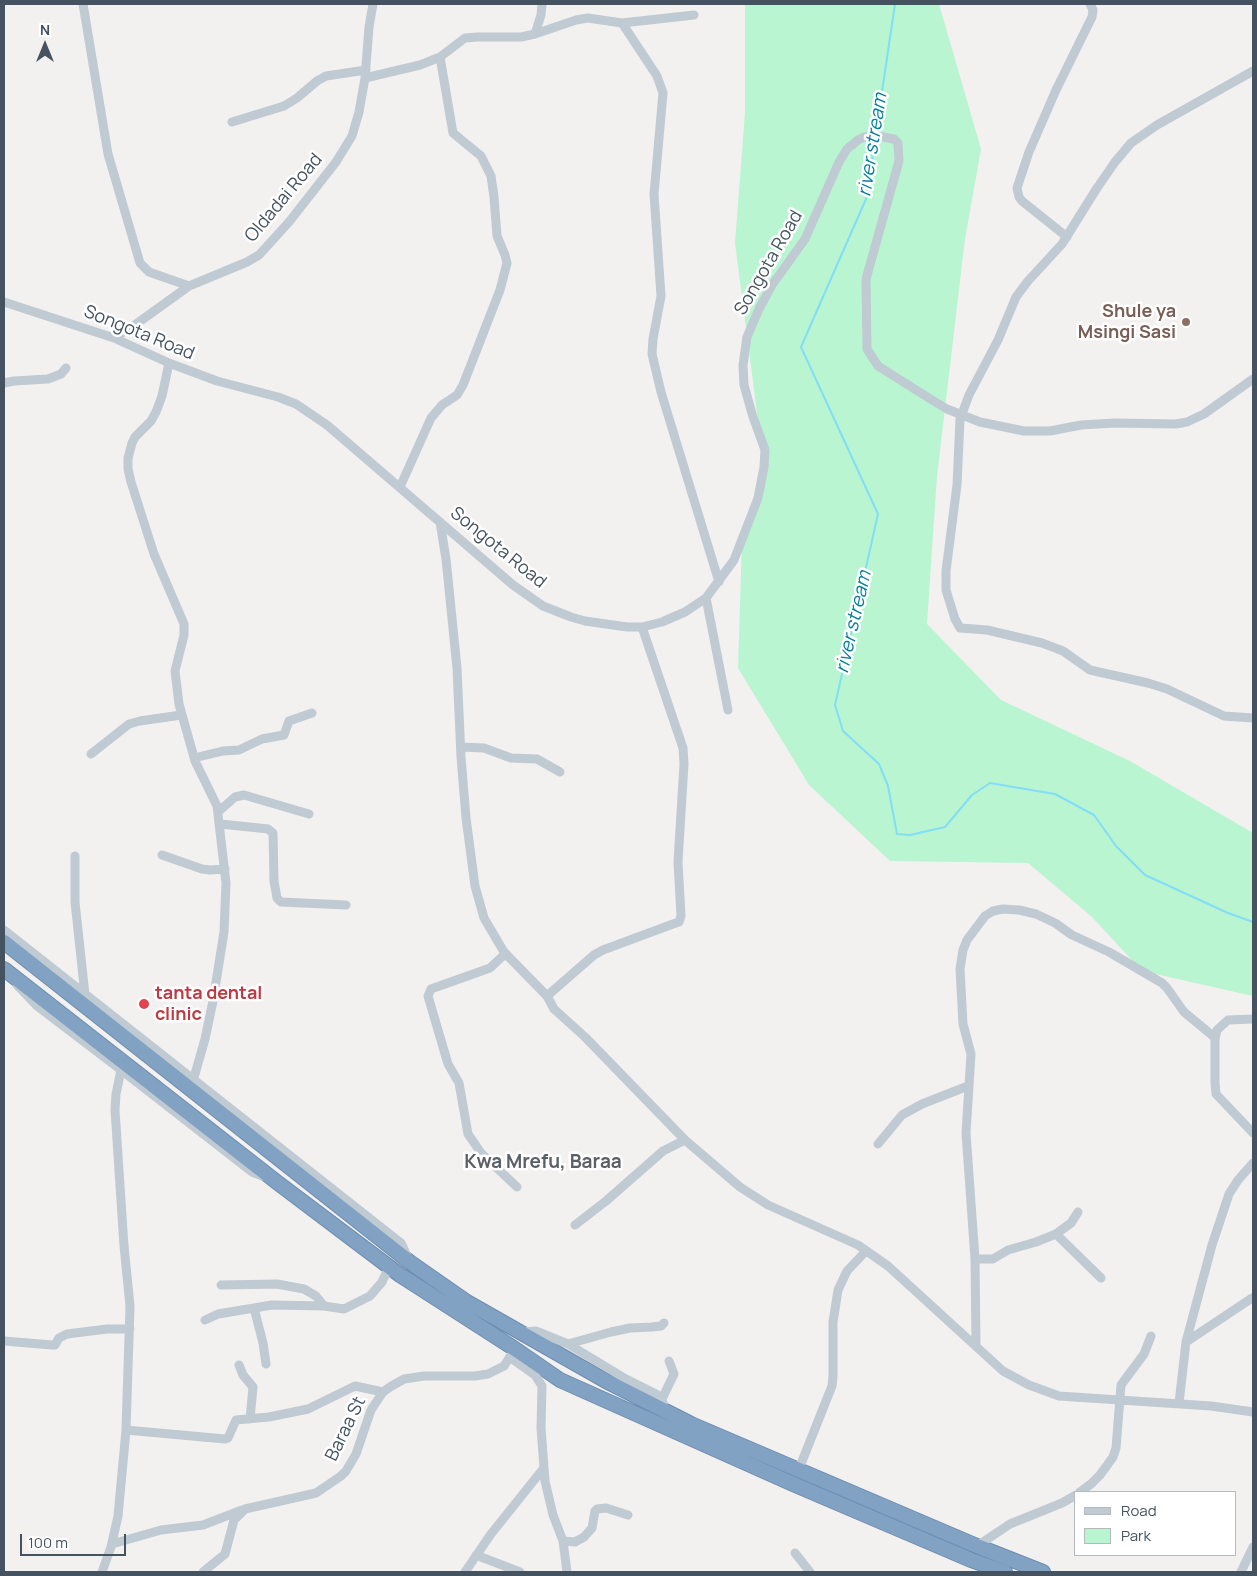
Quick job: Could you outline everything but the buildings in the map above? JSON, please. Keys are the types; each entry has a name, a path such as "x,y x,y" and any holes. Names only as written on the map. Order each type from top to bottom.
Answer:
{"highway":[{"path":"4,942 410,1264 467,1302 606,1381 663,1405 690,1424 976,1546 1043,1572"},
{"path":"5,970 389,1268 456,1312 513,1354 560,1380 792,1484 971,1560 1004,1572"},
{"path":"278,1183 291,1169"},
{"path":"321,1216 334,1202"}],"street":[{"path":"83,4 108,154 140,264 148,272 189,286"},
{"name":"Oldadai Road","path":"114,338 132,328 189,286 247,262 259,255 279,234 346,149 352,136 366,74 373,4"},
{"path":"535,34 542,4"},
{"path":"1067,236 1022,201 1018,197 1017,188 1058,84 1092,17 1093,10 1090,4"},
{"path":"232,122 284,106 326,76 366,74 420,65 440,58 460,41 470,37 520,37 588,18 622,23 694,15"},
{"path":"622,23 657,76 663,93 654,194 661,296 652,354 661,392 719,582"},
{"path":"400,487 431,418 442,405 457,395 463,385 500,290 507,263 497,236 493,187 485,162 477,153 455,136 452,131 440,58"},
{"path":"1253,71 1157,125 1131,143 1115,162 1062,244 1016,296 998,340 969,395 959,424 957,485 946,580 948,598 960,628 987,630 1042,643 1063,651 1090,670 1167,689 1224,716 1253,718"},
{"name":"Songota Road","path":"4,302 114,338 169,363 216,381 278,397 296,404 327,425 513,585 543,606 585,621 642,627 662,622 686,612 706,598 734,560 758,498 764,467 764,450 752,417 744,384 743,365 747,337 772,285 805,239 831,179 847,149 858,140 875,136 894,139 898,143 899,161 866,279 867,348 878,366 932,400 962,414"},
{"path":"169,363 162,396 152,421 135,437 132,443 128,458 128,469 154,554 184,624 184,635 175,670 181,715 194,758 213,795 218,812 225,869 224,932 213,1001 193,1081"},
{"path":"4,383 48,378 61,374 66,368"},
{"path":"962,414 995,425 1037,432 1089,424 1176,424 1187,422 1204,414 1253,379"},
{"path":"440,522 446,559 457,668 466,818 475,886 484,918 506,954 547,996 554,1009 599,1050 685,1140 740,1187 756,1198 847,1239 888,1266 976,1345 1002,1371 1048,1393 1066,1397 1211,1406 1253,1412"},
{"path":"706,598 728,710"},
{"path":"547,996 594,955 679,922 681,916 678,862 684,764 683,748 642,627"},
{"path":"194,758 226,750 239,750 262,740 284,735 289,721 312,713"},
{"path":"91,754 129,724 181,715"},
{"path":"461,747 484,748 511,758 537,759 560,772"},
{"path":"218,812 235,797 244,795 309,814"},
{"path":"220,824 268,829 273,833 274,881 277,898 281,902 346,904"},
{"path":"162,855 202,869 225,869"},
{"path":"75,856 75,902 85,994"},
{"path":"976,1345 975,1259 966,1133 971,1054 964,1024 960,968 967,940 985,916 997,910 1018,910 1036,914 1055,923 1072,935 1109,952 1156,979 1167,988 1184,1012 1215,1039"},
{"path":"4,930 193,1081 401,1243 410,1264"},
{"path":"506,954 490,968 431,989 428,996 448,1064 459,1083 468,1134 481,1153 517,1187"},
{"path":"5,970 26,996 37,1006 252,1172 278,1183"},
{"path":"1253,1019 1228,1020 1218,1030 1215,1039 1216,1094 1253,1133"},
{"path":"102,1572 112,1544 118,1516 126,1430 130,1329 129,1285 124,1246 115,1110 121,1070"},
{"path":"878,1144 896,1122 910,1110 968,1086"},
{"path":"575,1225 606,1201 663,1151 685,1140"},
{"path":"1178,1404 1186,1342 1212,1245 1223,1210 1238,1180 1253,1163"},
{"path":"975,1259 994,1259 1008,1250 1056,1234 1071,1223 1078,1212"},
{"path":"1056,1234 1101,1278"},
{"path":"799,1469 832,1386 833,1322 838,1290 848,1271 866,1251"},
{"path":"205,1320 218,1314 272,1305 324,1306 344,1309 366,1298 375,1291 389,1268"},
{"path":"221,1286 263,1284 289,1286 312,1292 324,1306"},
{"path":"1186,1342 1252,1298"},
{"path":"254,1308 266,1364"},
{"path":"568,1344 611,1332 630,1328 661,1326 664,1323"},
{"path":"4,1341 52,1346 59,1338 67,1334 107,1329 130,1329"},
{"path":"519,1332 536,1331 568,1344 663,1405 674,1374 669,1361"},
{"path":"1081,1491 1100,1475 1115,1453 1118,1400 1122,1382 1144,1354 1151,1336"},
{"path":"513,1354 535,1375 542,1386 544,1481 553,1515 563,1541 566,1572"},
{"name":"Baraa St","path":"112,1544 161,1530 203,1525 245,1509 316,1493 341,1476 351,1463 372,1410 383,1392 404,1379 424,1376 475,1376 488,1374 504,1366 513,1354"},
{"path":"240,1365 243,1375 253,1386 250,1419"},
{"path":"126,1430 225,1439 228,1438 234,1421 308,1409 355,1386 383,1392"},
{"path":"465,1572 476,1554 544,1469"},
{"path":"976,1546 1010,1524 1074,1496"},
{"path":"563,1541 575,1542 584,1537 592,1528 597,1509 606,1508 628,1515"},
{"path":"203,1572 225,1554 234,1520 245,1509"},
{"path":"1241,1572 1253,1546"},
{"path":"795,1553 810,1572"},
{"path":"476,1554 520,1572"}],"green space":[{"path":"745,4 939,4 981,149 965,239 937,476 927,624 1001,700 1130,761 1253,833 1253,996 1142,971 1092,917 1028,863 890,861 809,785 738,668 742,539 764,467 735,243 745,112"}],"waterway":[{"name":"river stream","path":"876,132 895,4"},
{"name":"river stream","path":"875,140 866,199 801,347 878,514 835,705 843,731 879,764 888,786 897,834 910,835 945,827 972,795 990,783 1055,794 1094,815 1116,846 1145,875 1228,913 1253,922"}],"place":[{"name":"Shule ya Msingi Sasi","path":"1186,322"},
{"name":"tanta dental clinic","path":"144,1004"}],"district":[{"name":"Kwa Mrefu, Baraa","path":"543,1163"}]}
